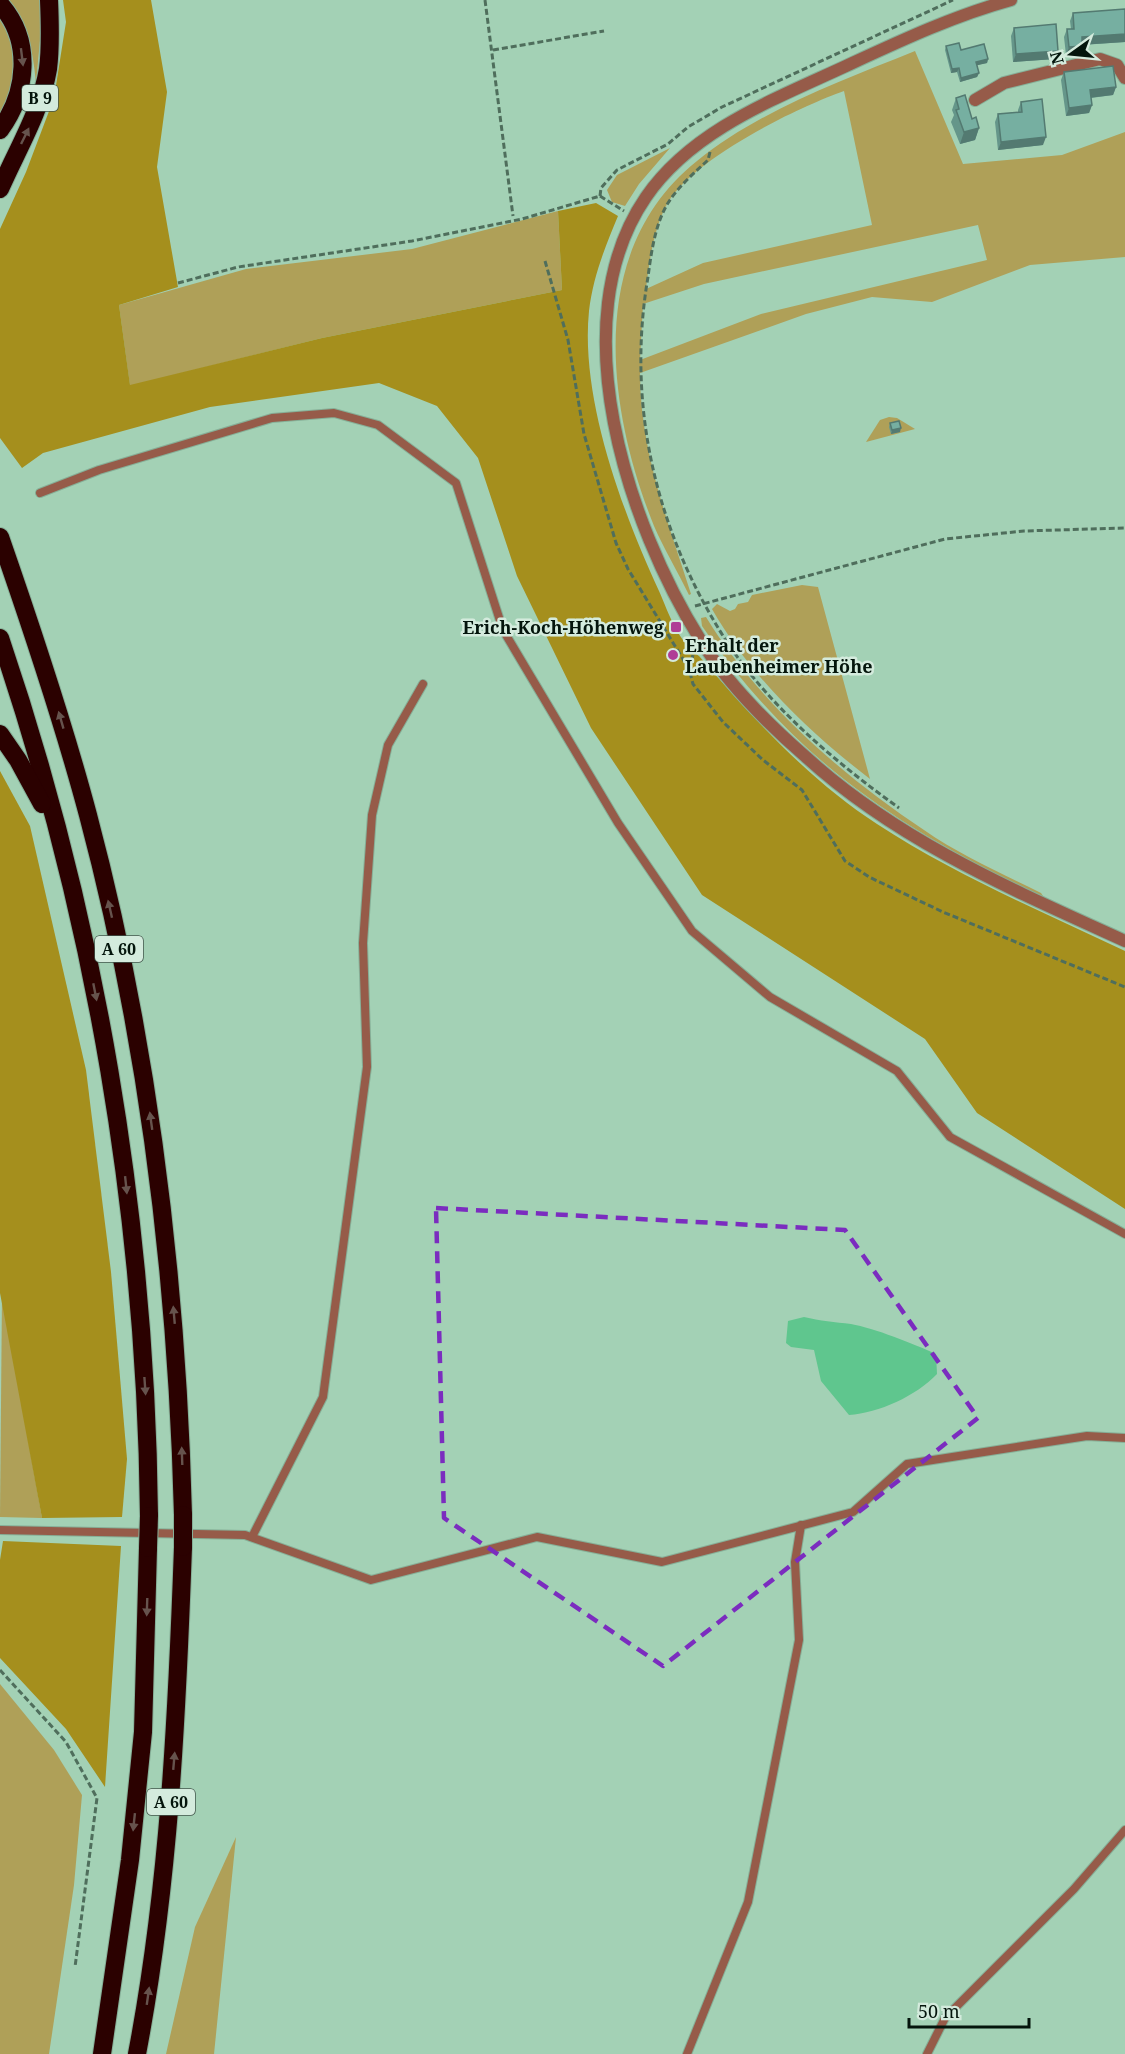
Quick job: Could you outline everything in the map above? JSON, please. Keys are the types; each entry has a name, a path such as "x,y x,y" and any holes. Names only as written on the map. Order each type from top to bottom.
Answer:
{"highway":[{"name":"B 9","path":"0,189 29,128 43,88 50,53 49,0"},
{"path":"0,4 16,30 23,67 17,103 0,130"},
{"name":"A 60","path":"0,537 49,678 88,816 141,1060 170,1264 179,1373 183,1515 176,1746 164,1875 137,2054"},
{"name":"A 60","path":"0,638 58,833 84,934 122,1150 137,1286 147,1412 149,1516 143,1732 130,1860 102,2054"},
{"name":"A 60","path":"0,734 18,760 58,833"}],"street":[{"path":"1011,0 939,24 793,90 715,132 667,171 646,196 620,251 605,314 606,360 619,441 643,521 667,578 701,642 727,676 806,758 854,797 895,825 983,877 1125,941"},
{"path":"975,100 1004,83 1100,59 1117,65 1125,78"}],"lane":[{"path":"40,493 99,470 272,418 334,413 378,425 456,483 503,630 618,823 692,931 770,997 897,1071 950,1137 1125,1234"},
{"path":"252,1537 323,1397 367,1067 363,943 372,814 388,745 423,684"},
{"path":"0,1530 252,1537 371,1580 537,1537 662,1562 853,1512 907,1464 1088,1436 1125,1438"},
{"path":"687,2054 747,1902 799,1640 795,1562 801,1525"},
{"path":"927,2054 945,2018 1074,1889 1125,1830"}],"path":[{"path":"485,0 513,216"},
{"path":"493,50 604,31"},
{"path":"711,147 708,160 667,204 653,247 641,322 639,374 649,454 660,502 675,545 717,627 765,690 812,738 900,809"},
{"path":"178,283 249,265 412,241 522,219 600,196 626,212"},
{"path":"545,261 568,340 584,434 616,543 628,569 688,669 693,684 723,722 763,760 802,790 845,861 869,877 943,912 1125,987"},
{"path":"705,604 945,539 1024,531 1125,528"},
{"path":"688,669 693,654"},
{"path":"0,1670 66,1742 97,1798 75,1967"}],"highlighted area":[{"path":"436,1208 845,1230 978,1418 663,1666 444,1518"}],"shaded area":[{"path":"9,0 40,0 42,19 36,83 28,40 21,20"},
{"path":"63,0 151,0 167,92 157,167 178,287 119,305 130,385 322,338 562,290 558,211 596,203 618,216 600,262 591,298 588,345 591,381 607,455 619,491 645,560 675,627 685,643 782,746 852,807 937,860 1125,951 1125,1209 977,1113 925,1039 702,895 591,728 517,576 478,458 437,406 379,383 210,407 43,453 22,468 0,438 0,229 26,172 54,98 66,22"},
{"path":"0,20 11,42 15,68 11,93 0,115"},
{"path":"915,51 963,164 1062,155 1125,132 1125,257 1030,265 932,302 872,297 806,314 640,373 641,402 650,458 691,594 689,595 654,526 638,480 625,432 617,383 616,333 622,285 636,239 661,197 697,161 721,143 802,98","holes":["844,91 872,225 703,263 646,289 655,234 662,213 680,187 698,170 747,137 773,122","978,225 987,260 761,314 640,360 643,304 704,284"]},
{"path":"670,148 639,184 625,206 612,202 607,190 617,175"},
{"path":"558,211 562,290 322,338 130,386 119,305 246,269 412,249"},
{"path":"889,417 897,418 915,429 866,442 880,420"},
{"path":"802,585 818,587 870,779 825,742 783,702 745,658 712,609 717,604 730,611 738,604 748,602 752,595"},
{"path":"706,617 727,649 751,679 803,735 832,761 938,839 1041,893 1045,899 943,846 898,818 854,787 814,754 775,716 738,674 702,626 701,618"},
{"path":"0,771 30,826 86,1070 111,1272 127,1459 122,1517 42,1518 0,1293"},
{"path":"2,1293 42,1518 0,1517"},
{"path":"804,1317 860,1326 927,1350 936,1354 937,1374 919,1389 896,1402 872,1411 849,1415 821,1381 814,1350 791,1347 786,1343 788,1321"},
{"path":"3,1541 121,1546 105,1787 66,1729 0,1658 0,1560"},
{"path":"0,1684 54,1750 82,1795 74,1885 49,2054 0,2054"},
{"path":"236,1837 214,2054 166,2054 195,1927"}],"building":[{"path":"1125,9 1125,34 1082,37 1082,46 1069,47 1067,29 1074,29 1073,13"},
{"path":"1056,24 1058,51 1016,54 1014,28"},
{"path":"959,43 961,50 984,44 988,59 976,62 979,73 961,78 959,68 952,69 946,46"},
{"path":"1113,66 1116,87 1090,90 1092,105 1069,108 1064,72"},
{"path":"965,95 972,119 976,117 979,128 964,132 956,110 959,109 956,98"},
{"path":"1042,99 1046,137 1001,142 998,114 1022,112 1021,102"},
{"path":"899,421 901,428 892,430 890,423"}],"place":[{"name":"Erich-Koch-Höhenweg","path":"676,627"},
{"name":"Erhalt der Laubenheimer Höhe","path":"673,655"}]}
